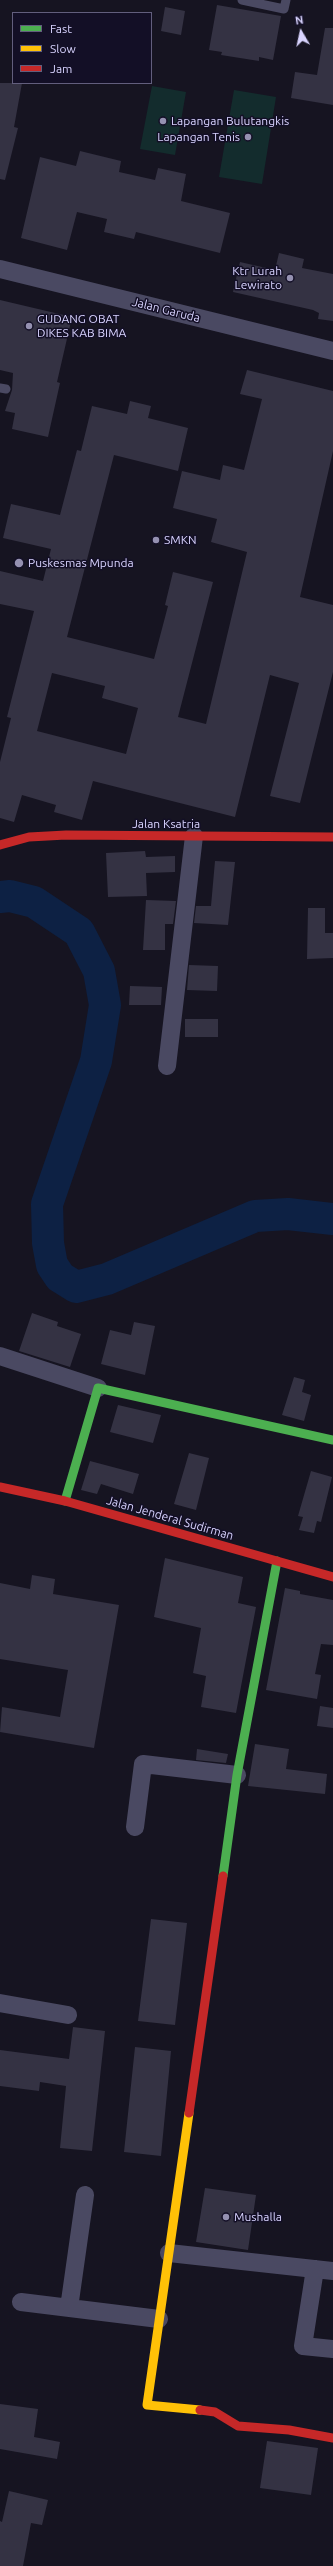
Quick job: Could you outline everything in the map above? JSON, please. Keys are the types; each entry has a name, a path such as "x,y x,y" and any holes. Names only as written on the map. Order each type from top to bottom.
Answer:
{"street":[{"name":"Jalan Garuda","path":"0,269 333,351"},
{"name":"Jalan Ksatria","path":"0,845 29,838 66,835 333,837"},
{"path":"167,1066 194,836"},
{"path":"0,1356 98,1388 333,1440"},
{"path":"65,1501 98,1388"},
{"name":"Jalan Jenderal Sudirman","path":"0,1487 65,1501 333,1577"},
{"path":"276,1561 237,1775 146,2405 215,2412 238,2426 288,2430 333,2438"},
{"path":"135,1827 143,1764 237,1775"},
{"path":"0,2003 68,2015"},
{"path":"69,2308 85,2195"},
{"path":"169,2253 333,2271"},
{"path":"315,2269 303,2346 333,2349"},
{"path":"21,2302 159,2319"}],"lane":[{"path":"242,0 284,9 286,0"}],"green space":[{"name":"Lapangan Bulutangkis","path":"152,86 186,92 175,155 140,149"},
{"name":"Lapangan Tenis","path":"234,90 276,97 262,184 219,177"}],"building":[{"path":"217,5 281,16 273,60 259,57 259,61 221,55 222,52 209,50"},
{"path":"165,7 185,11 181,35 161,31"},
{"path":"325,28 333,28 333,105 291,98 295,72 317,75"},
{"path":"0,83 22,84 14,127 18,128 5,180 0,179"},
{"path":"80,151 121,161 119,172 155,180 158,168 186,174 181,201 230,213 220,253 136,232 134,239 104,232 107,219 77,212 67,250 21,238 40,157 76,166"},
{"path":"279,253 304,259 302,268 333,274 333,321 318,319 319,313 313,310 233,292 240,262 275,270"},
{"path":"0,300 72,317 57,382 60,383 48,437 12,429 15,413 5,411 12,390 13,373 0,370"},
{"path":"247,370 333,391 333,451 300,597 333,605 333,672 300,803 270,796 299,683 270,675 235,817 93,781 82,820 54,812 56,805 22,795 14,822 0,818 0,762 11,718 7,717 34,611 0,604 0,571 43,581 51,549 3,538 11,504 60,515 77,450 81,451 92,406 127,414 130,401 151,406 148,418 188,428 178,471 114,455 67,637 154,659 168,606 165,605 173,572 213,582 178,717 206,724 247,552 211,542 217,519 173,508 182,471 220,480 223,465 244,470 262,399 240,394","holes":["52,673 105,686 102,698 138,708 126,754 37,731"]},
{"path":"145,851 146,857 175,856 175,872 146,873 147,896 108,897 106,853"},
{"path":"215,861 235,862 228,925 194,923 196,906 211,906"},
{"path":"146,900 176,901 173,924 165,924 165,950 143,950"},
{"path":"308,908 325,908 325,933 333,933 333,958 307,959"},
{"path":"189,965 218,966 217,991 187,990"},
{"path":"130,986 162,987 161,1005 129,1005"},
{"path":"185,1019 218,1019 218,1037 185,1037"},
{"path":"32,1313 58,1322 57,1326 81,1334 70,1367 19,1351"},
{"path":"134,1322 155,1326 145,1375 101,1364 110,1330 131,1335"},
{"path":"294,1377 305,1380 302,1392 311,1395 304,1421 282,1415"},
{"path":"118,1405 161,1415 153,1443 110,1432"},
{"path":"189,1453 209,1458 196,1510 174,1504"},
{"path":"90,1461 139,1474 133,1494 101,1484 97,1494 81,1490"},
{"path":"311,1471 332,1477 321,1522 317,1521 314,1533 299,1530 303,1517 298,1516"},
{"path":"165,1558 243,1577 238,1603 256,1607 236,1713 201,1707 206,1676 193,1673 201,1628 154,1617"},
{"path":"32,1575 55,1579 53,1594 119,1605 94,1748 0,1732 2,1707 60,1717 68,1670 0,1659 0,1583 30,1589"},
{"path":"285,1588 300,1591 300,1594 333,1600 333,1645 321,1644 315,1674 321,1675 317,1699 266,1690"},
{"path":"320,1706 333,1708 333,1728 317,1726"},
{"path":"255,1744 289,1749 286,1769 327,1774 325,1794 248,1786"},
{"path":"197,1749 228,1754 226,1763 196,1760"},
{"path":"151,1919 187,1923 175,2025 138,2021"},
{"path":"73,2027 105,2031 92,2151 60,2148 66,2086 40,2082 39,2091 0,2086 0,2050 69,2059"},
{"path":"135,2047 171,2051 161,2156 124,2152"},
{"path":"205,2188 256,2195 248,2250 196,2242"},
{"path":"0,2404 38,2409 34,2437 60,2442 57,2459 0,2449"},
{"path":"267,2441 318,2448 311,2495 260,2488"},
{"path":"9,2491 48,2500 42,2525 31,2523 23,2566 0,2566 0,2521 2,2522"}],"waterway":[{"path":"0,897 10,896 34,902 79,932 99,971 105,1005 96,1061 47,1204 48,1243 52,1265 60,1277 76,1287 107,1279 255,1216 288,1214 333,1219"}],"traffic: fast":[{"path":"65,1501 98,1388 333,1440"},
{"path":"223,1876 237,1775 277,1561"}],"traffic: slow":[{"path":"189,2113 147,2405 200,2410"}],"traffic: jam":[{"path":"0,845 29,837 66,835 333,837"},
{"path":"0,1487 65,1501 333,1577"},
{"path":"189,2113 223,1876"},
{"path":"200,2410 215,2412 238,2426 289,2430 333,2438"}],"place":[{"name":"Lapangan Bulutangkis","path":"163,121"},
{"name":"Lapangan Tenis","path":"248,137"},
{"name":"Ktr Lurah Lewirato","path":"290,278"},
{"name":"GUDANG OBAT DIKES KAB BIMA","path":"29,326"},
{"name":"SMKN","path":"156,540"},
{"name":"Puskesmas Mpunda","path":"19,563"},
{"name":"Mushalla","path":"226,2217"}]}
